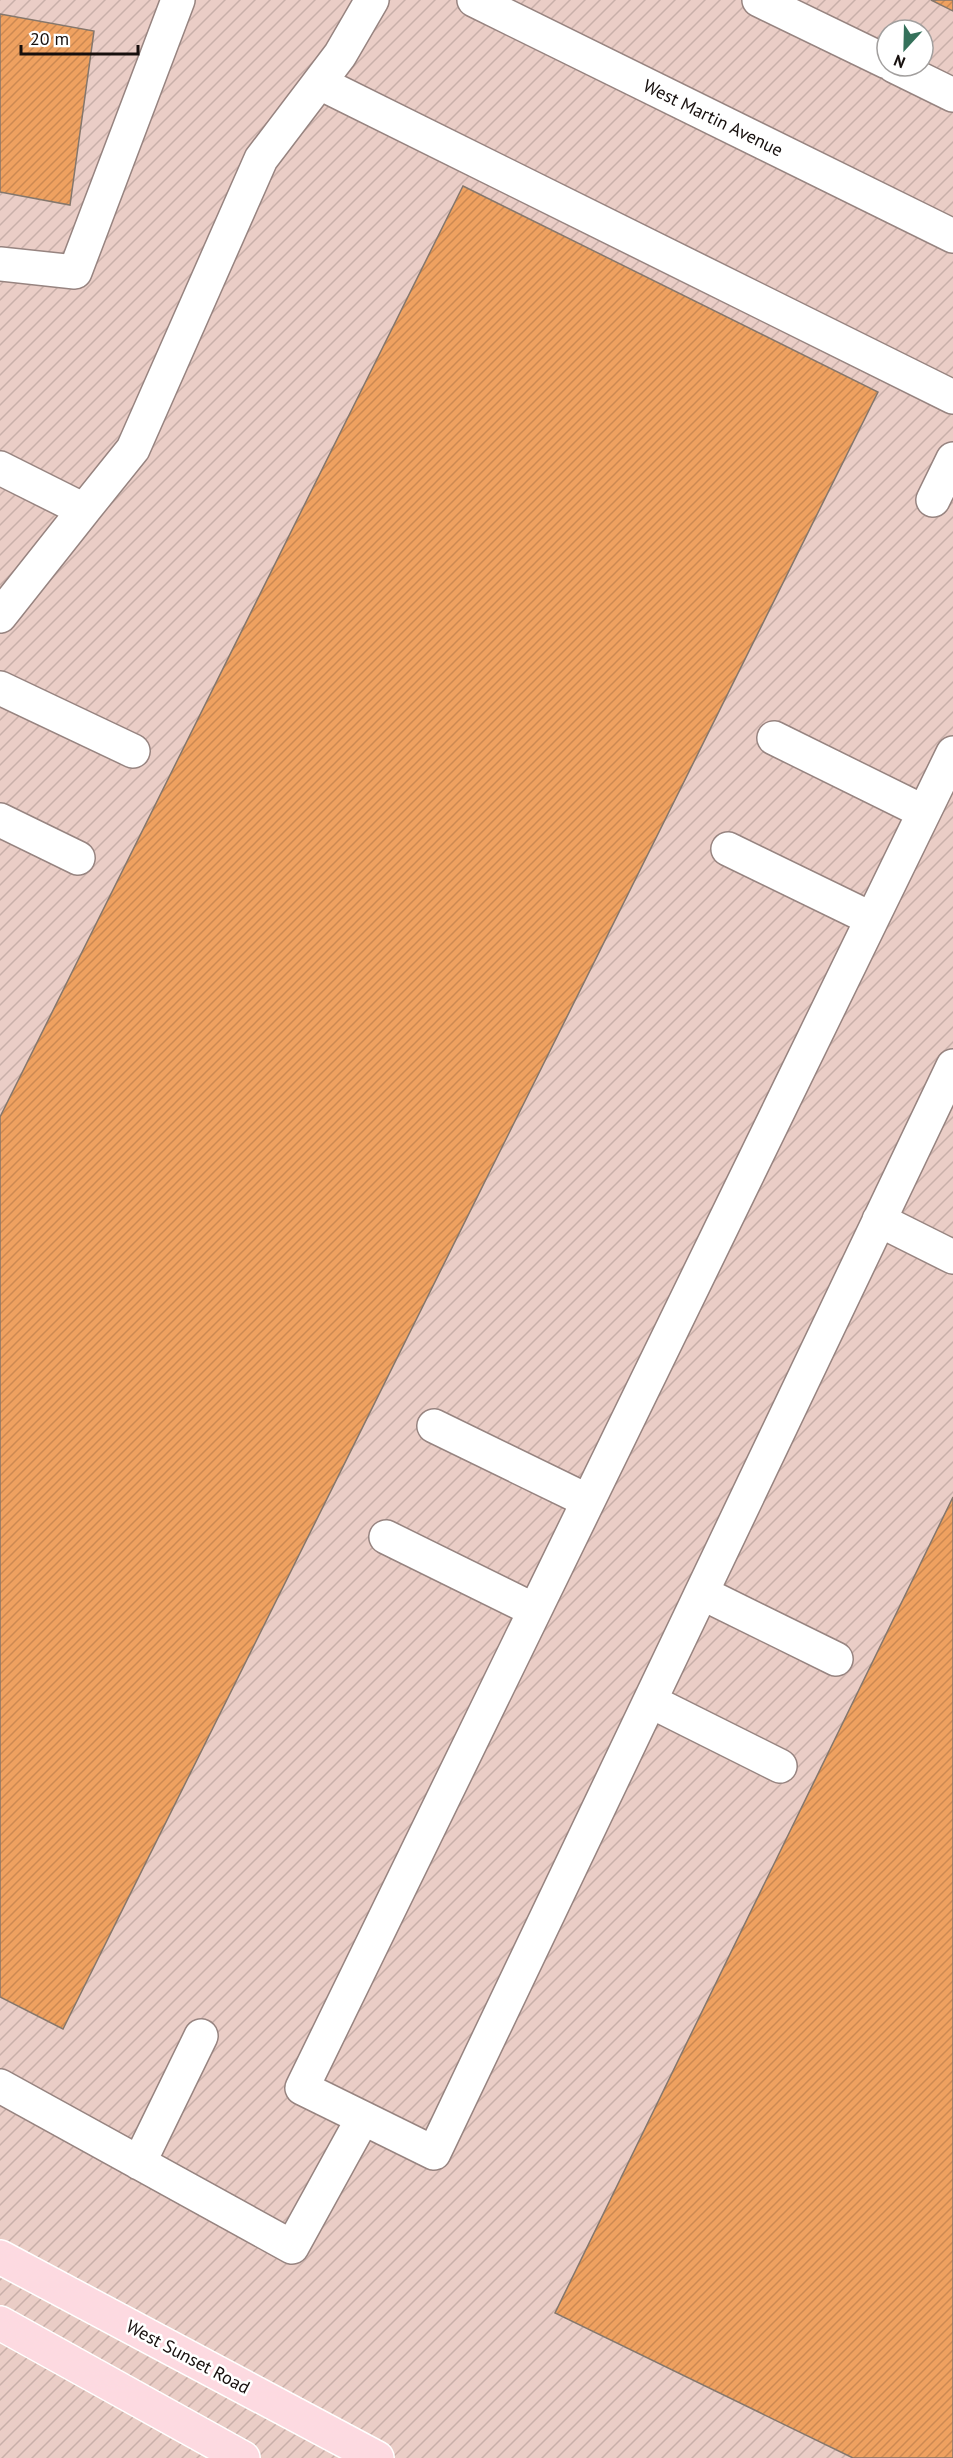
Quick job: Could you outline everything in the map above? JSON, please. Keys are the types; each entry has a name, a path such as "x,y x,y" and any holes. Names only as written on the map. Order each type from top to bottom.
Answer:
{"main road":[{"path":"0,2242 130,2326"},
{"name":"West Sunset Road","path":"0,2257 376,2458"},
{"path":"0,2323 243,2458"}],"street":[{"path":"0,264 75,272 178,0"},
{"path":"0,616 133,449 261,159 340,55 372,0"},
{"name":"West Martin Avenue","path":"474,0 953,236"},
{"path":"759,0 875,56"},
{"path":"918,78 953,95"},
{"path":"320,83 953,397"},
{"path":"933,500 953,459"},
{"path":"0,468 84,510"},
{"path":"0,688 133,751"},
{"path":"774,738 924,812"},
{"path":"953,753 302,2088 434,2153 879,1220 941,1120 953,1066"},
{"path":"0,820 78,858"},
{"path":"728,849 872,920"},
{"path":"879,1220 953,1257"},
{"path":"434,1426 588,1501"},
{"path":"386,1537 534,1610"},
{"path":"702,1593 836,1659"},
{"path":"650,1701 780,1766"},
{"path":"139,2163 201,2036"},
{"path":"0,2086 292,2247 363,2118"}],"shaded area":[{"path":"0,0 953,0 953,2458 0,2458"}],"building":[{"path":"931,0 953,0 953,11"},
{"path":"0,14 94,31 70,205 0,192"},
{"path":"463,186 878,392 63,2029 0,1997 0,1117"},
{"path":"953,1497 953,2458 853,2458 555,2313"}]}
